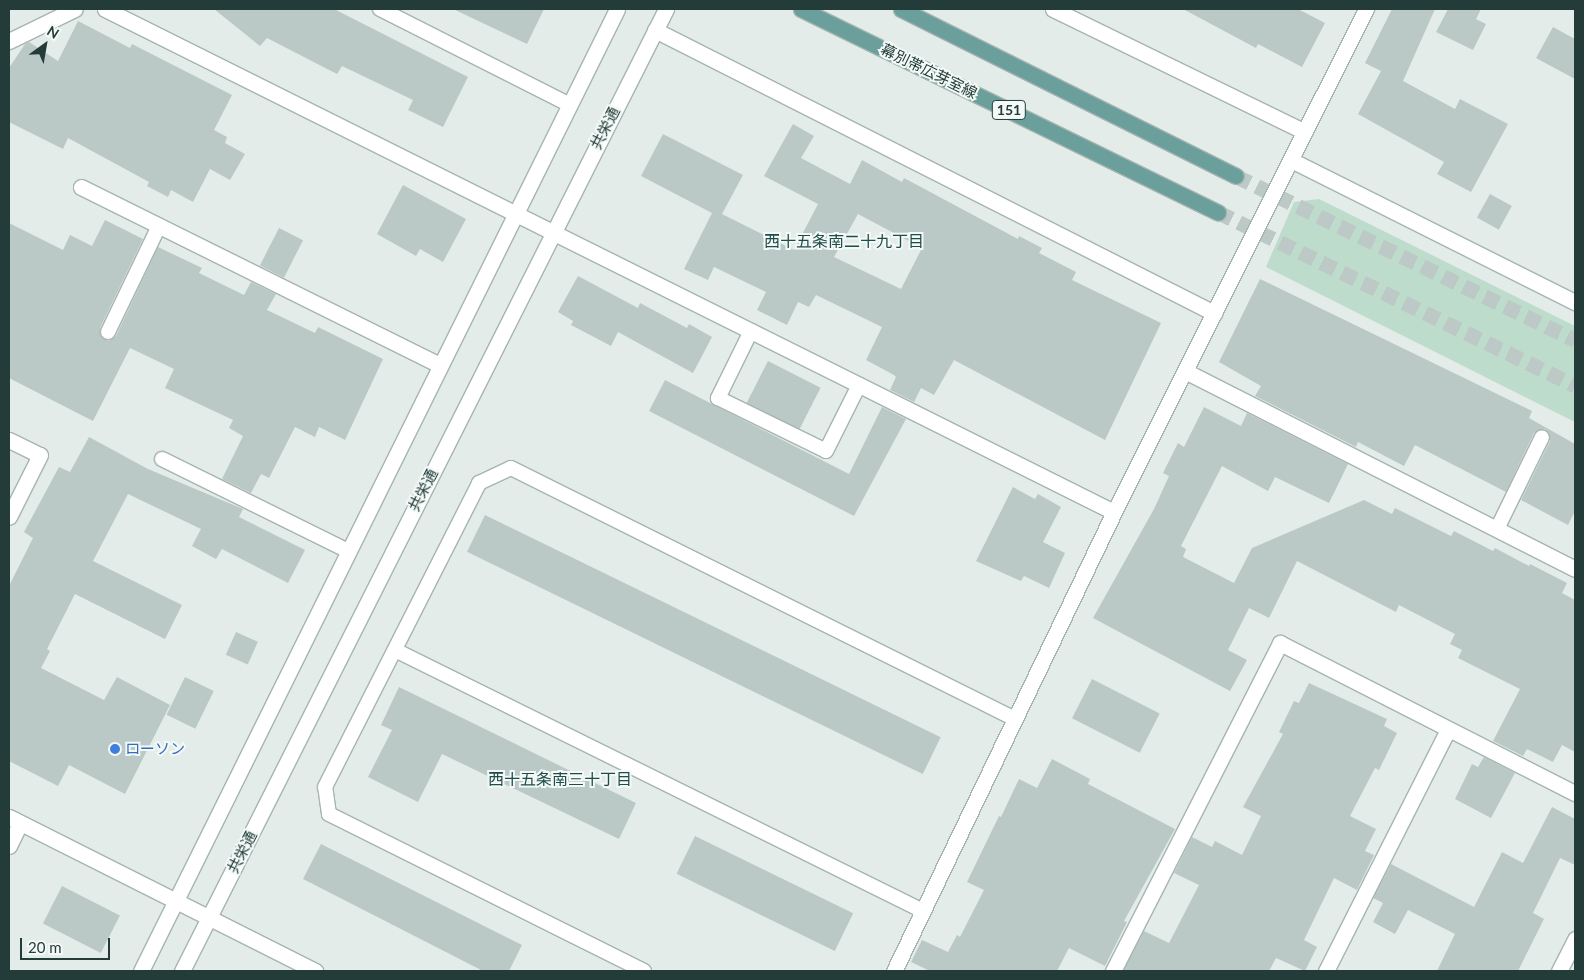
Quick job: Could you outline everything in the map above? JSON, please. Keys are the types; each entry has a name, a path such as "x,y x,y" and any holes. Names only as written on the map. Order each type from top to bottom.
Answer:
{"main road":[{"name":"幕別帯広芽室線","path":"801,9 1218,212"},
{"path":"901,9 1236,176"}],"street":[{"path":"9,41 75,9"},
{"path":"105,9 1114,512"},
{"path":"141,971 568,104 617,9"},
{"name":"共栄通","path":"182,971 552,232 666,9"},
{"path":"1053,9 1305,132"},
{"path":"894,971 1114,512 1366,9"},
{"path":"655,30 1214,313"},
{"path":"1291,160 1575,302"},
{"path":"81,187 440,365"},
{"path":"1185,371 1575,569"},
{"path":"9,440 40,456 9,517"},
{"path":"1113,971 1280,643 1575,793"},
{"path":"1326,971 1448,730"},
{"path":"9,846 14,820 175,903 315,971"},
{"path":"1562,970 1575,939"}],"lane":[{"path":"380,9 568,104"},
{"path":"108,332 159,226"},
{"path":"751,331 718,398 826,451 859,385"},
{"path":"1498,529 1542,437"},
{"path":"162,459 348,551"},
{"path":"644,971 329,814 325,787 479,483 511,468 1015,719"},
{"path":"395,650 923,911"}],"green space":[{"path":"1319,199 1575,326 1575,422 1266,267 1294,202"}],"building":[{"path":"214,9 334,9 468,77 443,127 408,110 413,100 342,66 337,74 267,38 260,46"},
{"path":"453,9 544,9 527,44"},
{"path":"1183,9 1298,9 1325,23 1302,67 1258,44 1256,48"},
{"path":"1392,9 1435,9 1403,81 1455,109 1460,99 1508,124 1471,192 1437,174 1444,162 1358,114 1381,71 1365,63"},
{"path":"1448,9 1481,9 1476,19 1486,24 1473,50 1436,32"},
{"path":"78,21 130,48 132,44 232,95 214,130 227,137 225,143 245,154 230,180 210,169 193,202 171,190 168,197 147,186 149,182 68,138 63,149 9,122 9,68 25,44 29,42 58,61"},
{"path":"1553,27 1575,39 1575,79 1536,58"},
{"path":"793,124 814,136 801,158 850,184 862,160 902,182 904,178 1018,239 1019,236 1042,248 1039,253 1076,272 1072,280 1161,323 1105,440 954,360 934,395 921,388 914,402 890,390 896,377 866,360 882,327 816,295 809,307 798,302 787,325 757,310 766,292 714,267 708,280 684,269 712,213 641,176 663,134 743,175 722,214 794,250 818,204 764,176","holes":["858,214 922,248 901,289 834,257"]},
{"path":"403,185 466,219 443,262 420,249 416,256 377,234"},
{"path":"1490,194 1512,206 1499,230 1477,218"},
{"path":"105,220 143,239 100,328 101,337 109,341 116,336 158,247 202,268 199,273 244,295 251,282 276,294 267,310 315,333 318,327 383,359 345,440 319,427 315,437 295,427 269,478 261,474 251,493 222,479 243,436 229,428 233,420 165,388 174,369 130,348 93,421 9,378 9,223 63,250 70,235 92,246"},
{"path":"279,228 303,240 284,278 260,265"},
{"path":"578,276 638,308 640,303 687,328 689,324 712,337 693,373 618,332 611,346 571,325 573,321 558,312"},
{"path":"1260,279 1532,411 1529,418 1575,444 1575,511 1568,525 1521,500 1550,441 1549,433 1545,429 1534,433 1506,492 1415,445 1404,466 1358,442 1356,447 1255,396 1261,386 1219,362"},
{"path":"768,361 821,388 799,430 747,403"},
{"path":"665,380 849,474 882,407 906,419 854,516 649,411"},
{"path":"1204,407 1241,426 1247,413 1348,464 1329,503 1275,477 1268,491 1222,466 1181,546 1186,549 1183,557 1234,583 1252,548 1364,500 1392,514 1395,508 1451,536 1454,531 1493,551 1495,548 1529,566 1530,564 1567,583 1562,593 1575,600 1575,752 1562,745 1553,762 1527,749 1523,756 1493,741 1520,689 1458,658 1462,650 1450,644 1455,634 1399,605 1396,612 1297,561 1269,618 1249,608 1228,650 1247,660 1230,691 1093,618 1154,509 1169,476 1163,473 1178,443 1184,447"},
{"path":"89,437 148,469 243,509 239,517 305,550 288,583 222,549 216,559 192,546 201,529 128,494 93,561 182,605 165,639 75,594 47,649 50,651 41,668 104,700 117,677 170,705 125,794 69,765 58,786 9,761 9,586 33,538 24,532 59,467 70,472"},
{"path":"1013,487 1035,499 1038,494 1061,507 1043,542 1065,553 1049,588 1024,576 1021,581 976,561"},
{"path":"485,515 941,737 923,774 467,552"},
{"path":"236,632 258,642 248,665 226,655"},
{"path":"185,677 214,691 195,729 167,715"},
{"path":"1092,679 1160,714 1140,753 1072,718"},
{"path":"1309,683 1387,719 1384,726 1397,733 1379,770 1375,768 1350,816 1376,829 1365,851 1374,855 1357,890 1334,878 1304,940 1317,947 1305,971 1276,958 1269,971 1123,971 1144,931 1169,943 1199,885 1174,873 1192,837 1212,847 1215,841 1242,855 1261,816 1243,807 1283,734 1279,732 1294,701 1299,703"},
{"path":"399,687 636,803 619,839 442,754 418,802 368,777 392,730 381,725"},
{"path":"1484,757 1515,773 1491,818 1455,799 1472,764 1478,767"},
{"path":"1052,759 1090,779 1088,784 1175,829 1124,921 1127,922 1105,966 1069,948 1057,971 930,971 911,962 922,940 948,952 957,935 960,937 984,890 967,882 999,816 1001,817 1019,779 1037,788"},
{"path":"1552,807 1575,819 1575,865 1560,858 1533,913 1544,919 1518,971 1437,971 1455,934 1408,910 1395,934 1373,922 1383,903 1373,898 1391,864 1474,907 1502,852 1523,863"},
{"path":"695,836 853,913 835,951 677,874"},
{"path":"321,844 522,945 509,971 483,971 303,879"},
{"path":"62,886 120,916 101,953 43,923"}],"tunnel":[{"path":"1236,176 1575,340"},
{"path":"1218,212 1575,385"}],"place":[{"name":"ローソン","path":"115,749"}],"district":[{"name":"西十五条南二十九丁目","path":"844,241"},
{"name":"西十五条南三十丁目","path":"560,779"}]}
